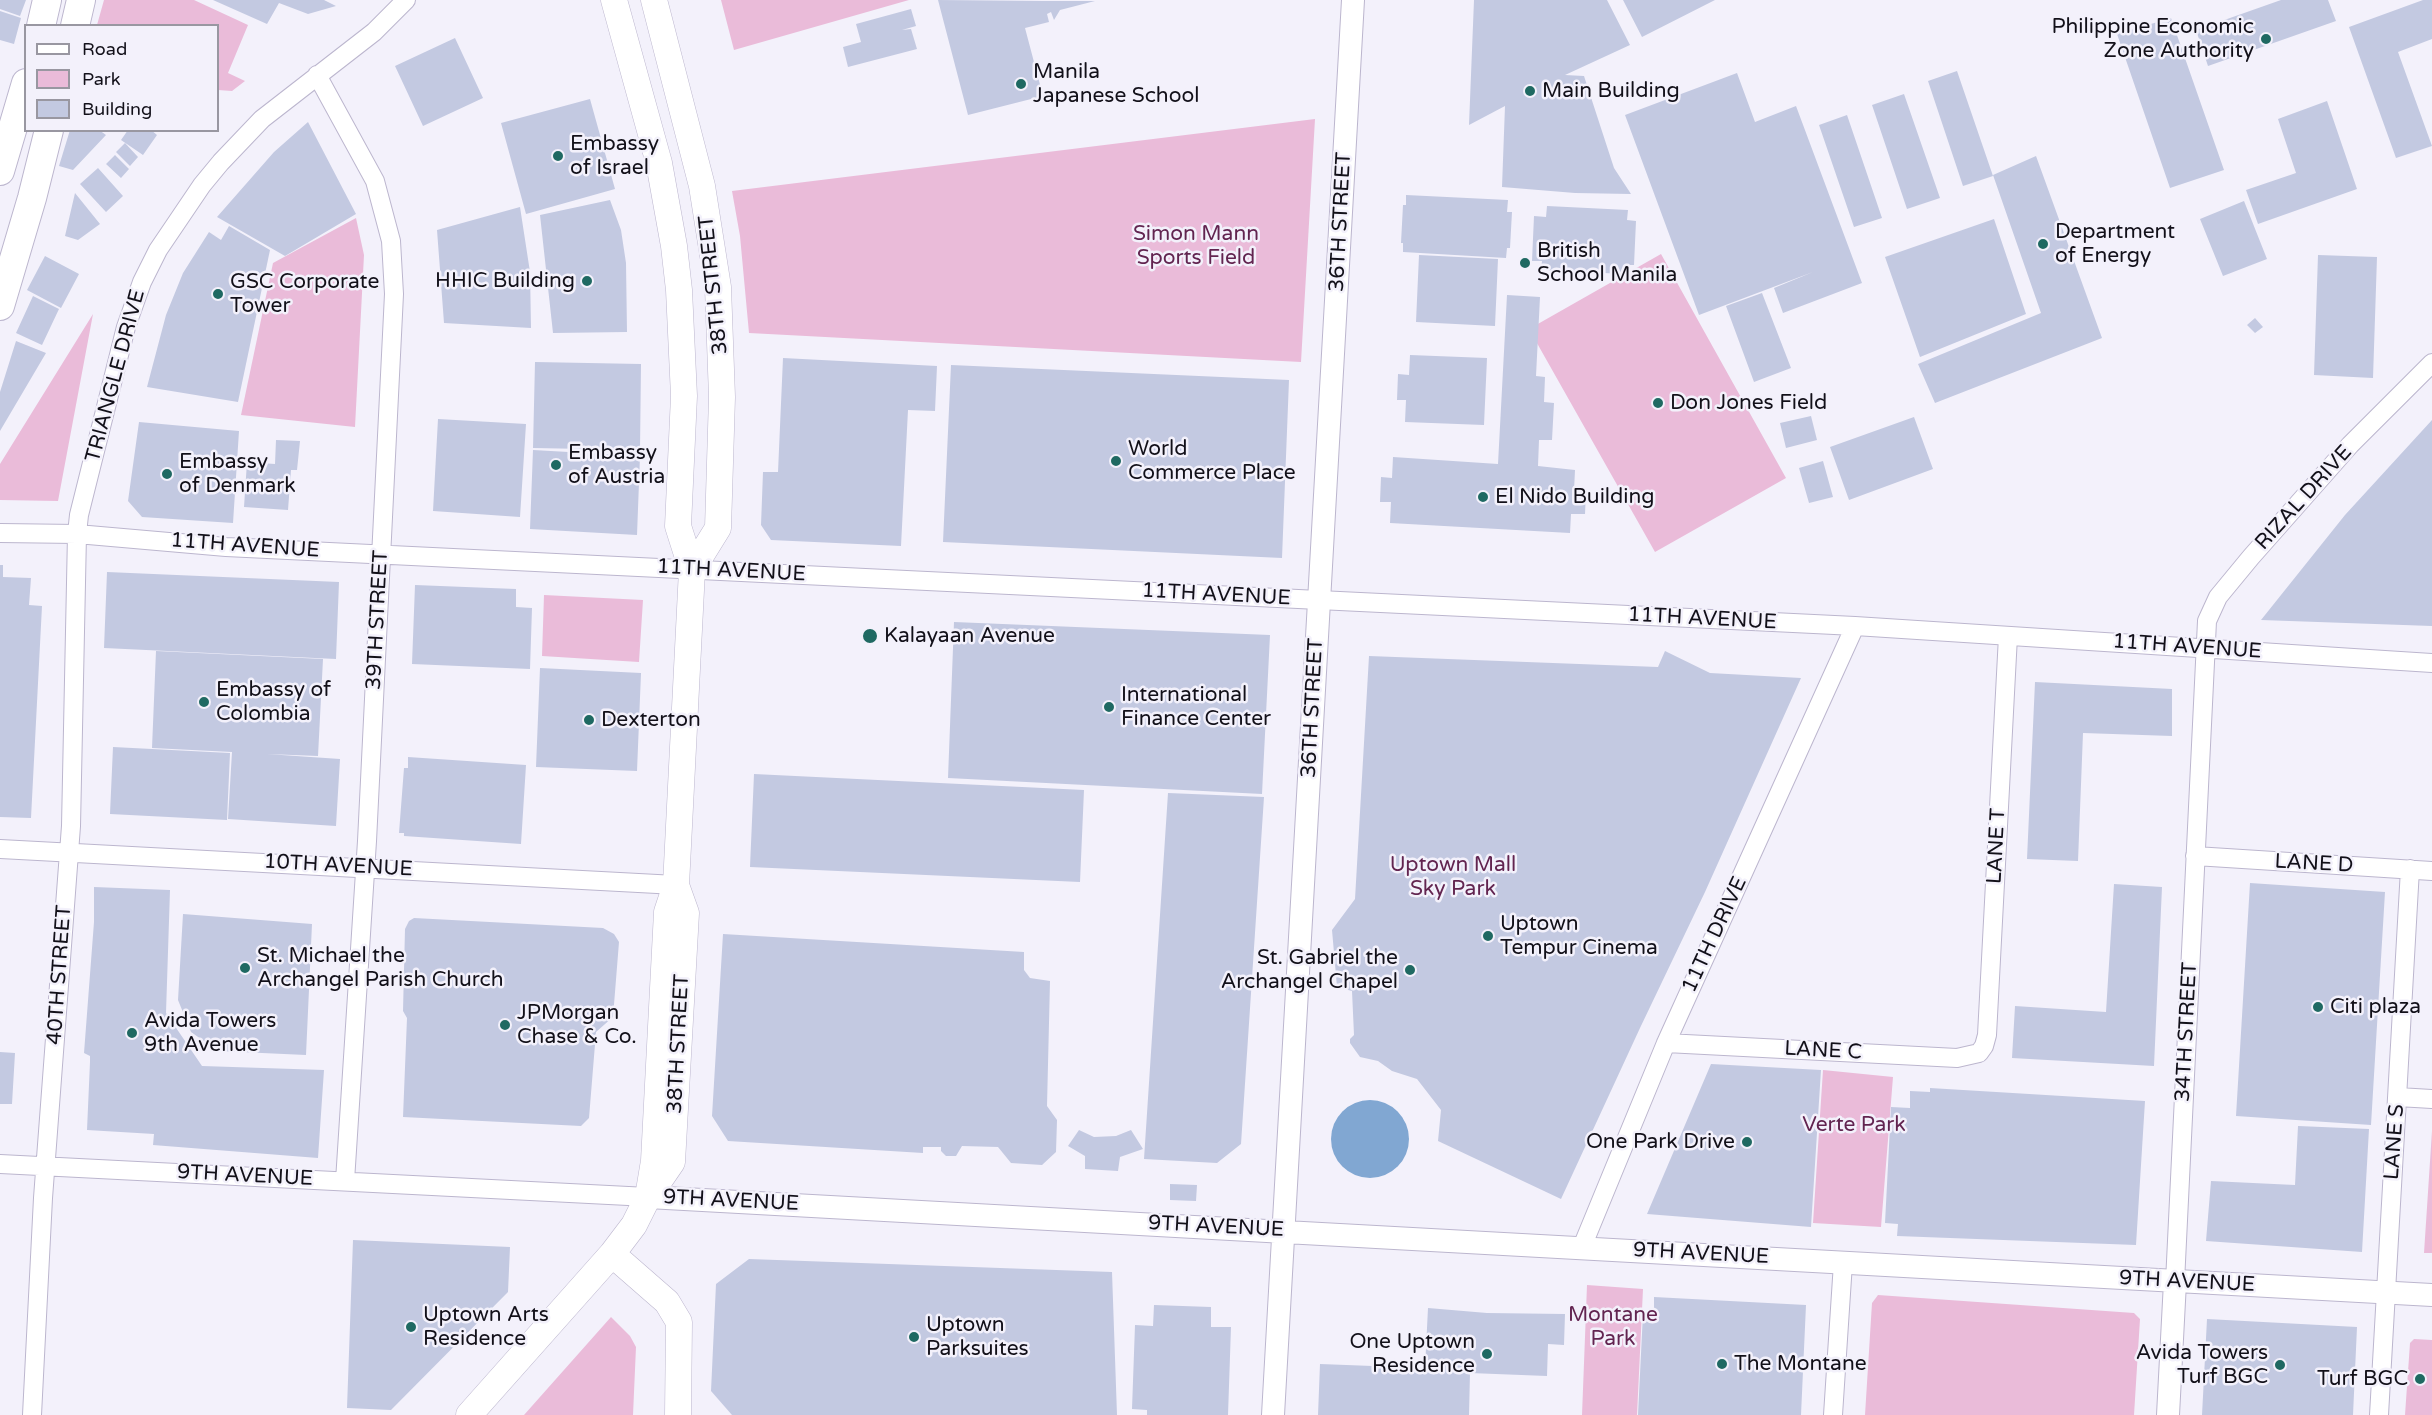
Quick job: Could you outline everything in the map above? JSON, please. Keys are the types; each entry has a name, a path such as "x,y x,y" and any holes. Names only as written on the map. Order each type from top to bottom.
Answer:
{"main road":[{"path":"41,24 47,0"},
{"path":"75,24 81,0"},
{"name":"38TH STREET","path":"469,1415 612,1254 634,1225 648,1197 654,1161 667,912 676,885 692,570 678,526 684,396 679,290 674,246 659,163 614,0"},
{"name":"38TH STREET","path":"654,0 702,186 718,287 722,397 718,528 692,570"},
{"path":"0,171 24,90"},
{"path":"0,306 32,198 48,132"},
{"path":"612,1254 668,1302 680,1322 678,1415"}],"street":[{"name":"TRIANGLE DRIVE","path":"77,534 79,515 126,327 146,274 178,219 221,162 262,119 374,32 406,0"},
{"name":"36TH STREET","path":"1273,1415 1353,0"},
{"name":"39TH STREET","path":"317,75 375,181 391,241 394,294 365,867 345,1181"},
{"name":"RIZAL DRIVE","path":"2205,648 2207,621 2218,597 2350,445 2432,363"},
{"name":"11TH AVENUE","path":"0,533 77,534 226,547 1855,626 2432,663"},
{"name":"40TH STREET","path":"32,1415 45,1166 69,852 77,534"},
{"name":"11TH DRIVE","path":"1582,1247 1666,1043 1855,626"},
{"name":"LANE T","path":"1979,1053 1984,1046 1986,1035 2008,636"},
{"name":"34TH STREET","path":"2168,1415 2205,648"},
{"name":"10TH AVENUE","path":"0,849 676,885"},
{"name":"LANE D","path":"2195,856 2432,871"},
{"name":"LANE S","path":"2379,1415 2410,869"},
{"name":"LANE C","path":"1666,1043 1958,1058 1979,1053"},
{"path":"2398,1096 2432,1099"},
{"name":"9TH AVENUE","path":"0,1164 1283,1230 2432,1295"},
{"path":"1833,1415 1843,1263"}],"green space":[{"path":"104,0 194,0 248,25 228,73 245,81 232,91 219,90 219,24 97,24"},
{"path":"721,0 909,0 734,50"},
{"name":"Simon Mann Sports Field","path":"1315,119 1301,362 749,333 740,236 732,191"},
{"path":"356,218 364,255 355,427 241,415 273,263"},
{"name":"Don Jones Field","path":"1661,254 1786,478 1655,552 1529,329"},
{"path":"93,314 58,501 0,500 0,464"},
{"path":"544,595 643,600 639,662 542,656"},
{"name":"Verte Park","path":"1823,1070 1893,1077 1881,1227 1813,1223"},
{"path":"2432,1131 2432,1253 2424,1253"},
{"name":"Montane Park","path":"1587,1285 1643,1289 1637,1415 1582,1415"},
{"path":"1878,1295 2134,1313 2140,1319 2134,1415 1865,1415 1872,1303"},
{"path":"611,1317 630,1336 636,1347 633,1415 524,1415"},
{"name":"Turf BGC","path":"2414,1339 2432,1340 2432,1415 2405,1415 2410,1343"}],"water":[{"path":"1362,1100 1378,1100 1392,1106 1403,1117 1409,1131 1409,1147 1403,1161 1392,1172 1378,1178 1362,1178 1348,1172 1337,1161 1331,1147 1331,1131 1337,1117 1348,1106"}],"building":[{"path":"0,0 26,0 20,16 0,9"},
{"path":"213,0 324,0 336,6 308,14 279,3 267,24"},
{"path":"938,0 1095,1 1060,10 1054,20 1051,12 1047,14 1049,22 1025,28 1043,96 968,115"},
{"name":"Main Building","path":"1474,0 1607,0 1630,45 1565,75 1584,76 1614,168 1631,194 1575,193 1502,187 1505,106 1469,125"},
{"path":"1623,0 1715,0 1642,37"},
{"path":"2281,0 2328,0 2336,21 2208,66 2196,30"},
{"path":"2423,0 2432,0 2432,39 2398,52 2432,146 2396,158 2349,27"},
{"path":"911,9 916,26 902,30 911,29 917,49 848,67 843,47 861,42 856,24"},
{"path":"0,11 21,18 14,44 0,40"},
{"path":"2171,18 2224,170 2170,188 2117,34"},
{"path":"455,38 483,98 423,126 395,66"},
{"path":"1957,71 1993,176 1963,186 1928,81"},
{"path":"1737,73 1755,122 1796,106 1862,283 1783,313 1774,288 1813,272 1699,315 1625,115"},
{"path":"1904,94 1940,198 1907,209 1872,105"},
{"path":"590,99 615,189 526,214 501,123"},
{"path":"2327,101 2357,189 2258,224 2246,190 2296,173 2278,119"},
{"path":"1847,115 1882,218 1854,227 1819,125"},
{"path":"308,122 356,214 285,256 217,217 274,152"},
{"path":"69,132 102,132 106,135 73,170 59,166"},
{"path":"127,132 153,132 157,135 143,155 121,140"},
{"path":"125,143 138,157 130,166 116,152"},
{"path":"115,155 129,169 121,178 106,164"},
{"name":"Department of Energy","path":"2036,156 2102,338 1935,403 1918,364 2041,313 1993,175"},
{"path":"98,168 123,196 106,212 80,184"},
{"path":"75,193 100,224 78,240 65,236"},
{"path":"1406,195 1508,200 1507,212 1512,212 1510,248 1507,248 1506,258 1403,252 1403,243 1401,243 1403,205 1406,205"},
{"name":"HHIC Building","path":"610,200 621,230 626,263 627,332 553,333 540,215"},
{"path":"2244,201 2267,259 2223,276 2200,219"},
{"path":"1547,206 1628,210 1627,220 1636,221 1634,265 1625,265 1625,274 1541,270 1542,261 1532,261 1534,216 1546,217"},
{"path":"520,207 530,272 531,328 444,323 437,230"},
{"path":"1994,219 2026,314 1920,357 1885,257"},
{"name":"GSC Corporate Tower","path":"229,226 270,250 238,402 147,387 166,315 183,273 209,232 221,240"},
{"path":"1419,255 1498,259 1495,326 1416,322"},
{"path":"2318,255 2377,257 2373,378 2314,375"},
{"path":"45,256 79,274 61,308 27,290"},
{"path":"1762,293 1791,368 1754,382 1726,306"},
{"name":"El Nido Building","path":"1507,295 1540,297 1536,376 1545,377 1544,402 1554,403 1552,440 1539,440 1538,466 1575,470 1574,491 1586,491 1585,514 1571,514 1570,533 1390,523 1391,502 1380,502 1381,477 1392,478 1393,457 1498,464"},
{"path":"33,296 59,309 42,345 16,333"},
{"path":"2255,318 2263,327 2255,333 2247,325"},
{"path":"16,341 46,353 0,431 0,392"},
{"path":"1410,355 1487,358 1484,425 1405,422 1406,400 1397,400 1398,374 1409,375"},
{"path":"783,358 937,366 935,411 908,410 901,546 771,540 761,525 763,472 778,472"},
{"path":"535,362 641,364 640,450 533,448"},
{"name":"World Commerce Place","path":"951,365 1289,380 1282,558 943,542"},
{"path":"1811,416 1817,440 1786,448 1780,423"},
{"path":"1914,417 1933,469 1849,500 1830,447"},
{"path":"438,419 526,424 520,517 433,511"},
{"path":"2432,420 2432,626 2261,620 2345,515"},
{"path":"139,422 239,431 233,523 142,517 128,501"},
{"path":"276,440 300,441 297,470 291,470 288,510 244,507 247,462 275,464"},
{"path":"533,450 640,456 637,535 530,529"},
{"path":"1823,461 1833,497 1809,503 1799,468"},
{"path":"0,565 3,565 3,577 31,578 29,605 42,606 31,818 0,817"},
{"path":"107,572 339,582 336,659 104,648"},
{"path":"415,585 516,589 516,607 532,608 530,669 412,664"},
{"name":"International Finance Center","path":"954,622 1270,635 1262,794 948,778"},
{"path":"156,651 323,659 318,756 267,754 340,759 336,826 228,819 232,752 152,748"},
{"path":"1665,651 1710,673 1801,678 1705,892 1561,1199 1438,1141 1441,1110 1417,1079 1392,1071 1378,1061 1360,1057 1350,1043 1354,1035 1352,991 1337,987 1332,930 1355,899 1369,656 1658,667"},
{"name":"Dexterton","path":"540,668 641,673 637,771 536,767"},
{"path":"2035,682 2172,689 2172,736 2083,733 2078,861 2027,859"},
{"path":"113,747 230,753 227,820 110,814"},
{"path":"408,757 526,765 521,844 404,836 404,833 399,833 404,768 408,768"},
{"path":"754,774 1084,790 1080,882 750,867"},
{"path":"1168,793 1264,797 1241,1144 1217,1163 1144,1159"},
{"path":"2250,883 2385,892 2371,1125 2236,1116"},
{"path":"2114,884 2162,887 2154,1066 2012,1058 2015,1006 2106,1012"},
{"name":"Avida Towers 9th Avenue","path":"94,887 170,890 166,1013 202,1066 324,1070 318,1158 153,1145 154,1134 87,1130 90,1056 84,1053 94,922"},
{"name":"St. Michael the Archangel Parish Church","path":"183,914 312,924 306,1055 218,1051 191,1032 178,1000"},
{"name":"JPMorgan Chase & Co.","path":"414,918 603,928 614,934 619,942 613,1017 596,1032 589,1118 581,1126 403,1117 407,1018 403,1011 405,929 409,921"},
{"path":"723,934 1024,952 1024,970 1030,978 1050,981 1047,1106 1057,1120 1056,1152 1042,1165 1011,1163 998,1147 962,1146 956,1156 946,1156 941,1151 941,1147 923,1147 923,1153 728,1141 712,1116"},
{"path":"0,1052 15,1053 12,1104 0,1104"},
{"name":"One Park Drive","path":"1711,1064 1821,1070 1811,1227 1647,1214"},
{"path":"1930,1088 2145,1101 2136,1245 1897,1236 1898,1224 1885,1223 1891,1107 1910,1108 1910,1091 1930,1092"},
{"path":"2298,1126 2369,1129 2362,1252 2206,1241 2211,1181 2295,1185"},
{"path":"1079,1130 1094,1137 1116,1136 1131,1130 1143,1149 1120,1157 1118,1171 1085,1169 1085,1156 1068,1146"},
{"path":"1170,1184 1197,1185 1196,1201 1170,1200"},
{"name":"Uptown Arts Residence","path":"353,1240 510,1247 508,1292 391,1410 347,1408"},
{"name":"Uptown Parksuites","path":"749,1259 1112,1272 1117,1415 732,1415 711,1391 716,1284"},
{"name":"The Montane","path":"1654,1297 1806,1305 1801,1415 1638,1415 1643,1313 1654,1313"},
{"path":"1154,1305 1211,1307 1211,1327 1231,1327 1228,1415 1147,1415 1147,1410 1132,1409 1135,1325 1153,1326"},
{"name":"One Uptown Residence","path":"1428,1308 1487,1313 1565,1314 1564,1345 1548,1344 1547,1376 1470,1373 1469,1415 1318,1415 1320,1364 1425,1368"},
{"name":"Avida Towers Turf BGC","path":"2207,1319 2357,1327 2353,1415 2202,1415"}],"place":[{"name":"Philippine Economic Zone Authority","path":"2266,39"},
{"name":"Manila Japanese School","path":"1021,84"},
{"name":"Main Building","path":"1530,91"},
{"name":"Embassy of Israel","path":"558,156"},
{"name":"Department of Energy","path":"2043,244"},
{"name":"British School Manila","path":"1525,263"},
{"name":"HHIC Building","path":"587,281"},
{"name":"GSC Corporate Tower","path":"218,294"},
{"name":"Don Jones Field","path":"1658,403"},
{"name":"World Commerce Place","path":"1116,461"},
{"name":"Embassy of Austria","path":"556,465"},
{"name":"Embassy of Denmark","path":"167,474"},
{"name":"El Nido Building","path":"1483,497"},
{"name":"Kalayaan Avenue","path":"870,636"},
{"name":"Embassy of Colombia","path":"204,702"},
{"name":"International Finance Center","path":"1109,707"},
{"name":"Dexterton","path":"589,720"},
{"name":"Uptown Tempur Cinema","path":"1488,936"},
{"name":"St. Michael the Archangel Parish Church","path":"245,968"},
{"name":"St. Gabriel the Archangel Chapel","path":"1410,970"},
{"name":"Citi plaza","path":"2318,1007"},
{"name":"JPMorgan Chase & Co.","path":"505,1025"},
{"name":"Avida Towers 9th Avenue","path":"132,1033"},
{"name":"One Park Drive","path":"1747,1142"},
{"name":"Uptown Arts Residence","path":"411,1327"},
{"name":"Uptown Parksuites","path":"914,1337"},
{"name":"One Uptown Residence","path":"1487,1354"},
{"name":"The Montane","path":"1722,1364"},
{"name":"Avida Towers Turf BGC","path":"2280,1365"},
{"name":"Turf BGC","path":"2420,1379"}],"park label":[{"name":"Uptown Mall Sky Park","path":"1453,877"}]}
